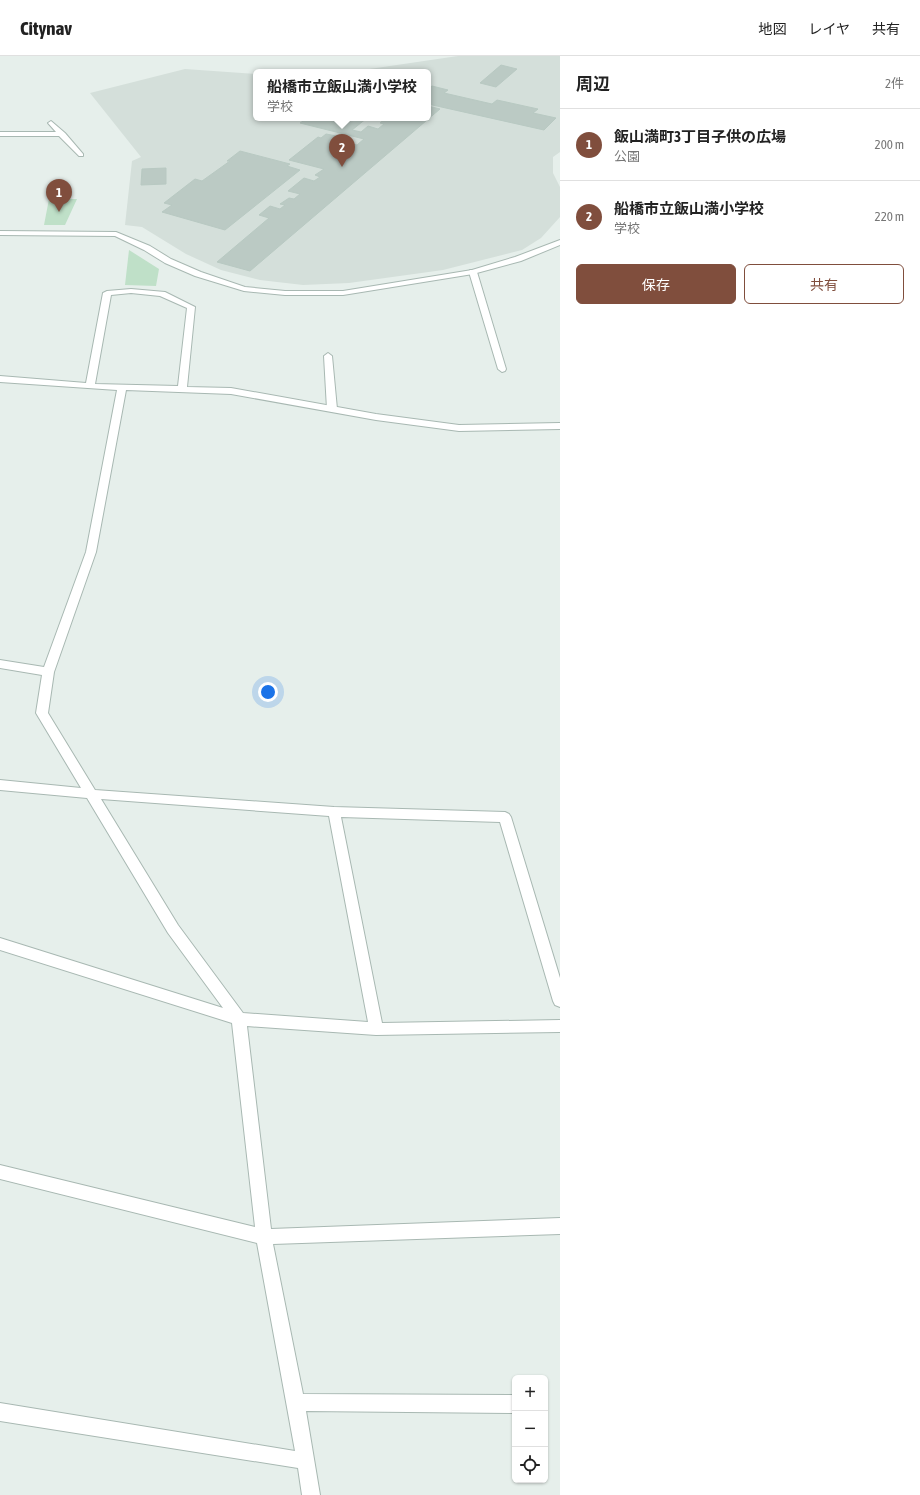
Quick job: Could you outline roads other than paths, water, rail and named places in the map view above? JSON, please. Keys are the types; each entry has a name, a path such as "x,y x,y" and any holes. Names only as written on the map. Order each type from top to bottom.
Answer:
{"street":[{"path":"51,123 63,134 81,155"},
{"path":"0,134 63,134"},
{"path":"0,234 116,234 147,248 168,261 198,274 244,289 285,292 343,293 473,272 518,260 560,243"},
{"path":"473,272 502,369"},
{"path":"90,386 107,293 131,291 162,294 191,307 182,389"},
{"path":"328,356 332,409"},
{"path":"0,379 90,386 232,391 376,417 459,428 560,426"},
{"path":"122,387 91,552 48,672 42,713 173,929 239,1019 264,1237 296,1402 311,1495"},
{"path":"0,664 48,672"},
{"path":"0,785 92,794 334,812 505,817 560,1001"},
{"path":"334,812 376,1029"},
{"path":"0,944 239,1019 376,1029 560,1026"},
{"path":"0,1172 264,1237 560,1226"},
{"path":"296,1402 512,1404"},
{"path":"0,1412 306,1461"}],"place":[{"name":"船橋市立飯山満小学校","path":"342,167"},
{"name":"飯山満町3丁目子供の広場","path":"59,212"}]}
